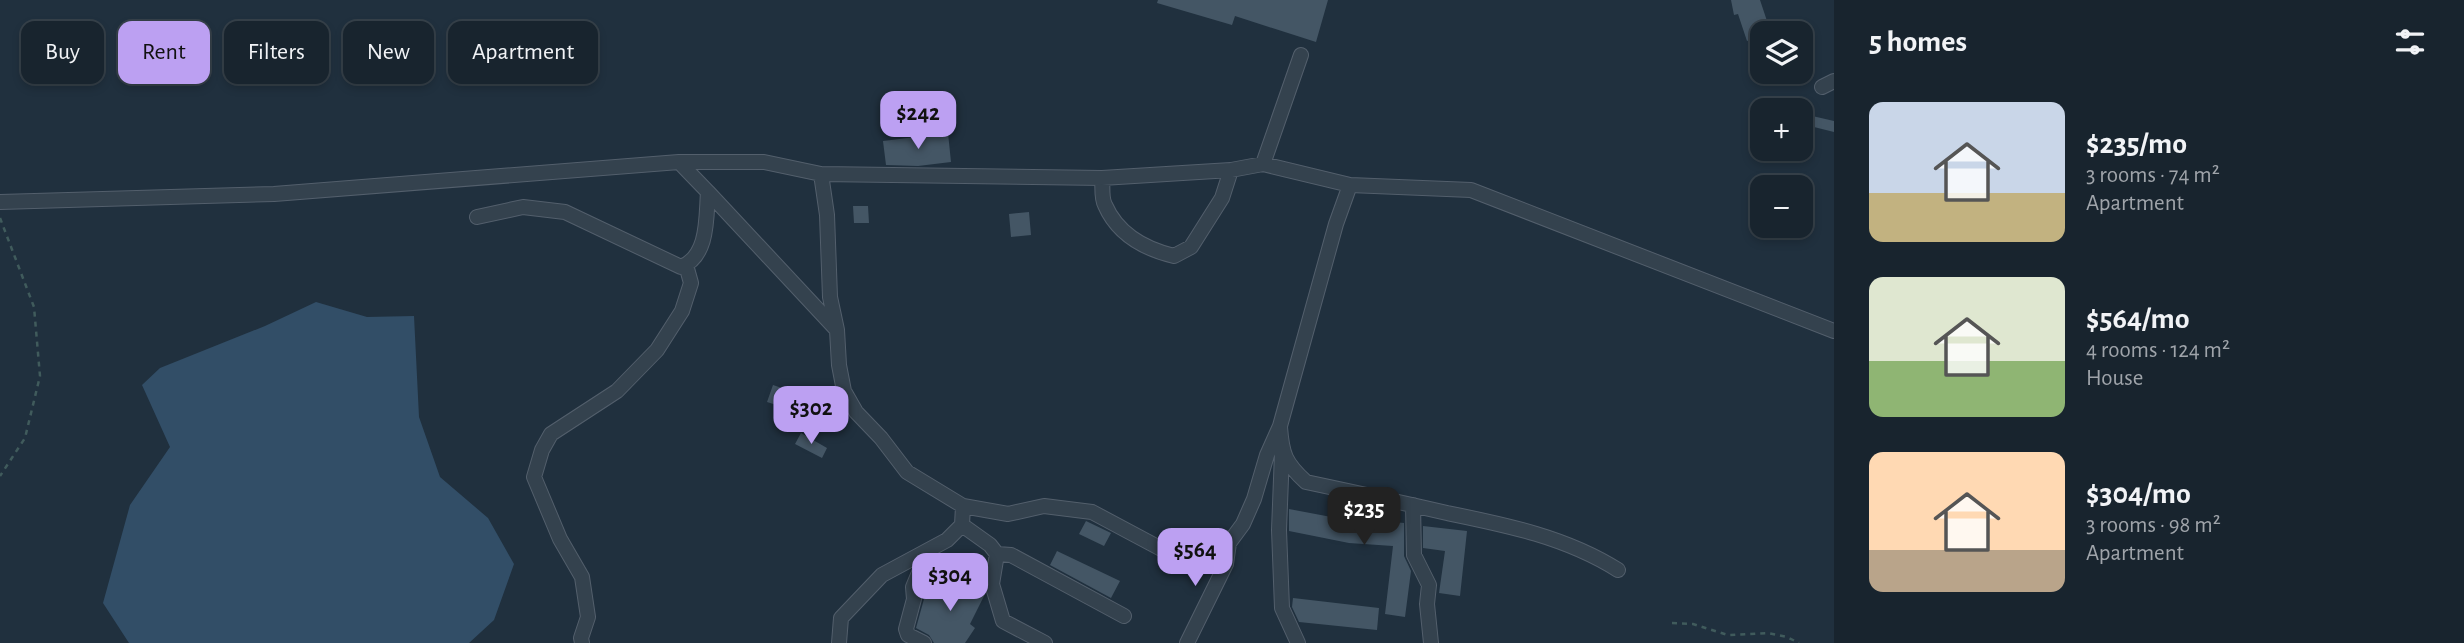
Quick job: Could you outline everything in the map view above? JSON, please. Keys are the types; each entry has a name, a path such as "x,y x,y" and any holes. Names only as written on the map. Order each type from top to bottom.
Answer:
{"street":[{"path":"1263,164 1301,55"},
{"path":"679,162 837,330"},
{"path":"0,202 274,194 679,162 764,162 821,174 1102,178 1231,170 1263,164 1350,185 1471,190 1834,331"},
{"path":"1102,178 1104,204 1122,232 1152,251 1174,256 1191,247 1223,198 1231,170"},
{"path":"821,174 827,215 830,297 844,391 856,412 881,438 907,472 963,506 1007,514 1044,506 1092,512 1167,552 1200,556 1229,543"},
{"path":"1188,643 1226,564 1229,543 1243,524 1254,499 1267,455 1280,426 1336,223 1350,185"},
{"path":"477,217 523,207 565,212 681,267 697,253 705,233 708,192"},
{"path":"582,643 588,617 582,577 560,539 534,477 542,450 551,434 617,391 657,350 682,311 691,283 686,265"},
{"path":"1280,426 1282,453 1279,530 1282,608 1298,643"},
{"path":"1282,453 1293,470 1306,482 1511,527 1559,541 1601,559 1618,570"},
{"path":"1413,505 1414,555 1429,585 1427,604 1431,643"},
{"path":"839,643 841,618 883,575 947,540 962,525 963,506"},
{"path":"962,525 990,545 997,554 992,584 1003,621 1045,643"},
{"path":"924,643 908,635 906,629 915,599 913,587 928,551"},
{"path":"997,554 1011,555 1124,616"}],"path":[{"path":"0,218 33,307 40,376 25,438 0,477"},
{"path":"1672,623 1693,624 1728,635 1768,634 1799,643"}],"water":[{"path":"316,302 367,317 414,316 419,417 440,477 488,518 514,564 494,620 469,643 129,643 103,603 130,505 170,447 142,385 160,368 265,326"}],"building":[{"path":"1158,0 1328,0 1316,42 1235,16 1232,25 1157,3"},
{"path":"1731,0 1760,0 1767,21 1750,21 1750,40 1747,41 1738,14 1734,15"},
{"path":"1813,116 1834,121 1834,132 1813,127"},
{"path":"948,133 951,162 918,166 886,165 883,141"},
{"path":"853,206 868,206 869,223 854,223"},
{"path":"1029,212 1031,235 1011,237 1009,214"},
{"path":"773,385 820,401 814,417 767,402"},
{"path":"801,433 827,448 822,458 795,444"},
{"path":"1289,509 1363,523 1363,519 1404,523 1404,556 1411,571 1405,617 1385,614 1393,546 1349,543 1289,531"},
{"path":"1086,521 1111,533 1104,546 1079,534"},
{"path":"1423,526 1467,531 1460,596 1439,593 1445,551 1423,548"},
{"path":"1057,551 1120,581 1111,598 1050,565"},
{"path":"965,578 983,586 985,594 970,624 975,628 965,643 934,643 929,635 916,628 924,599 932,583 956,596"},
{"path":"1293,598 1379,608 1377,630 1299,622 1292,607"}]}
